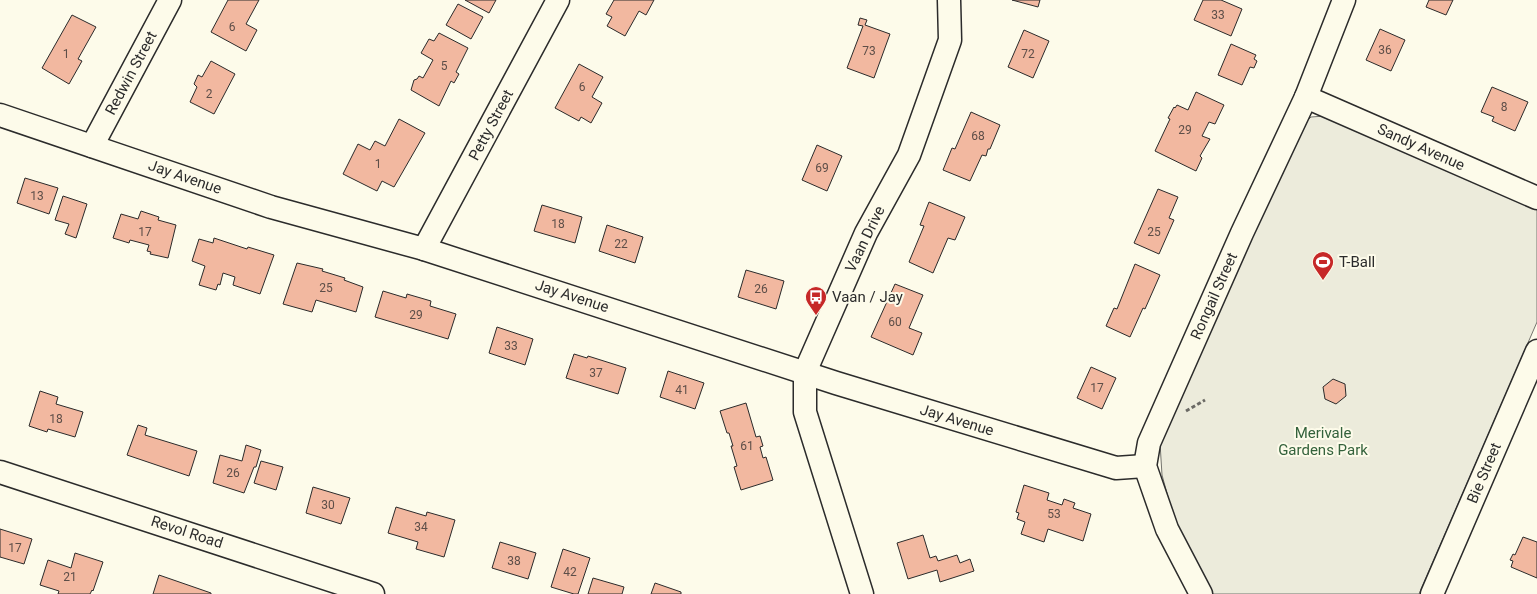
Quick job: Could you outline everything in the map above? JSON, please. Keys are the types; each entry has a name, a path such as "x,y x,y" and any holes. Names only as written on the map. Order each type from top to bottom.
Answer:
{"street":[{"name":"Redwin Street","path":"92,146 170,0"},
{"name":"Petty Street","path":"424,249 558,0"},
{"name":"Vaan Drive","path":"862,594 805,412 805,372 866,233 908,155 950,40 950,0"},
{"name":"Rongail Street","path":"1201,594 1167,530 1145,466 1149,443 1242,232 1306,97 1344,0"},
{"name":"Sandy Avenue","path":"1306,97 1537,198"},
{"name":"Jay Avenue","path":"0,115 270,206 424,249 843,385 1116,468 1145,466"},
{"name":"Bie Street","path":"1432,594 1537,351"},
{"name":"Revol Road","path":"0,472 373,594"}],"green space":[{"name":"Merivale Gardens Park","path":"1325,116 1537,207 1537,322 1419,594 1211,594 1176,526 1162,475 1160,443 1302,126 1311,117"}],"building":[{"path":"228,0 259,0 246,24 257,30 246,51 211,32"},
{"path":"465,0 496,0 489,13"},
{"path":"614,0 654,0 646,15 639,11 625,36 607,26 612,17 606,14"},
{"path":"1012,0 1040,0 1038,7"},
{"path":"1203,0 1221,0 1242,9 1231,36 1194,20"},
{"path":"1429,0 1453,0 1446,15 1426,7"},
{"path":"458,4 483,17 471,39 446,25"},
{"path":"72,15 96,27 78,59 82,61 69,84 42,68"},
{"path":"860,18 867,20 865,25 890,34 874,78 847,68 863,26 858,25"},
{"path":"1380,29 1405,40 1391,71 1366,60"},
{"path":"1024,30 1049,41 1033,78 1008,67"},
{"path":"439,33 468,48 456,72 459,74 454,83 451,81 439,106 411,90 414,80 419,76 423,78 433,60 421,53 429,39 434,41"},
{"path":"1231,44 1256,55 1254,59 1257,61 1254,68 1250,67 1242,85 1218,75"},
{"path":"211,61 235,74 214,114 190,102 197,87 194,84 198,75 202,77"},
{"path":"579,64 603,77 592,97 602,103 591,123 581,117 579,121 555,108"},
{"path":"1492,87 1528,102 1515,131 1492,121 1494,117 1481,112"},
{"path":"1196,92 1224,105 1215,124 1209,122 1202,136 1210,139 1200,156 1202,158 1196,171 1155,151 1174,107 1177,105 1188,110"},
{"path":"971,112 1000,125 990,149 988,149 986,156 982,155 970,181 943,170 952,148 955,149"},
{"path":"399,119 425,133 394,187 382,181 377,191 343,174 358,144 370,150 375,141 385,146"},
{"path":"817,145 842,156 827,191 802,180"},
{"path":"25,178 58,188 49,214 17,203"},
{"path":"1158,189 1178,197 1169,218 1174,220 1159,254 1134,243"},
{"path":"63,196 87,204 76,238 65,234 69,224 55,220"},
{"path":"929,202 965,217 955,240 948,238 933,273 909,262 924,226 920,225"},
{"path":"542,205 582,217 575,243 534,231"},
{"path":"141,211 159,217 158,220 176,225 168,258 150,254 151,252 147,251 149,245 130,240 129,243 113,238 121,214 138,219"},
{"path":"607,225 643,237 635,263 599,251"},
{"path":"214,238 247,249 248,247 274,255 260,294 233,285 235,277 223,273 220,285 218,284 216,290 199,285 205,266 192,261 199,239 213,243"},
{"path":"297,263 323,269 322,271 345,278 344,280 363,287 356,312 316,300 312,312 283,304"},
{"path":"1135,264 1160,275 1130,337 1106,326 1114,308 1117,309"},
{"path":"746,270 784,281 776,309 738,297"},
{"path":"895,284 923,295 909,328 922,333 913,355 871,337"},
{"path":"383,291 406,298 407,294 431,301 430,306 456,314 448,339 375,317"},
{"path":"497,327 533,339 525,365 489,353"},
{"path":"574,354 587,358 588,356 626,368 618,394 566,378"},
{"path":"1091,367 1116,378 1102,409 1077,398"},
{"path":"668,371 704,383 695,409 660,397"},
{"path":"1333,379 1345,384 1346,396 1336,404 1325,399 1323,387"},
{"path":"40,391 58,397 56,404 83,412 75,437 48,429 47,432 29,426"},
{"path":"746,403 756,437 760,436 763,446 760,447 763,458 766,457 773,480 741,490 734,467 737,466 731,446 733,446 720,411"},
{"path":"138,425 147,428 145,435 197,451 189,476 127,455"},
{"path":"246,445 261,450 256,467 254,467 244,493 213,483 220,455 242,461"},
{"path":"261,461 283,467 276,490 254,483"},
{"path":"1024,485 1049,493 1047,500 1062,505 1064,499 1075,503 1073,508 1091,514 1083,541 1048,529 1044,542 1021,534 1025,522 1017,519 1019,513 1016,512"},
{"path":"313,487 350,498 341,524 306,513"},
{"path":"396,507 426,516 427,512 455,520 444,557 416,549 418,542 388,533"},
{"path":"0,529 32,539 24,564 0,557"},
{"path":"923,535 930,558 936,556 938,561 957,555 960,563 970,559 974,571 940,582 937,570 908,579 897,543"},
{"path":"1523,537 1537,542 1537,578 1511,567 1513,561 1510,560 1513,554 1515,555"},
{"path":"500,542 536,553 528,579 492,568"},
{"path":"563,549 590,558 578,594 551,587"},
{"path":"75,553 103,562 93,591 90,594 58,594 59,591 40,585 48,560 71,568"},
{"path":"159,575 211,593 211,594 153,594"},
{"path":"593,578 624,587 622,594 588,594"},
{"path":"655,583 681,592 681,594 651,594"}],"place":[{"name":"T-Ball","path":"1323,281"},
{"name":"Vaan / Jay","path":"816,316"}]}
